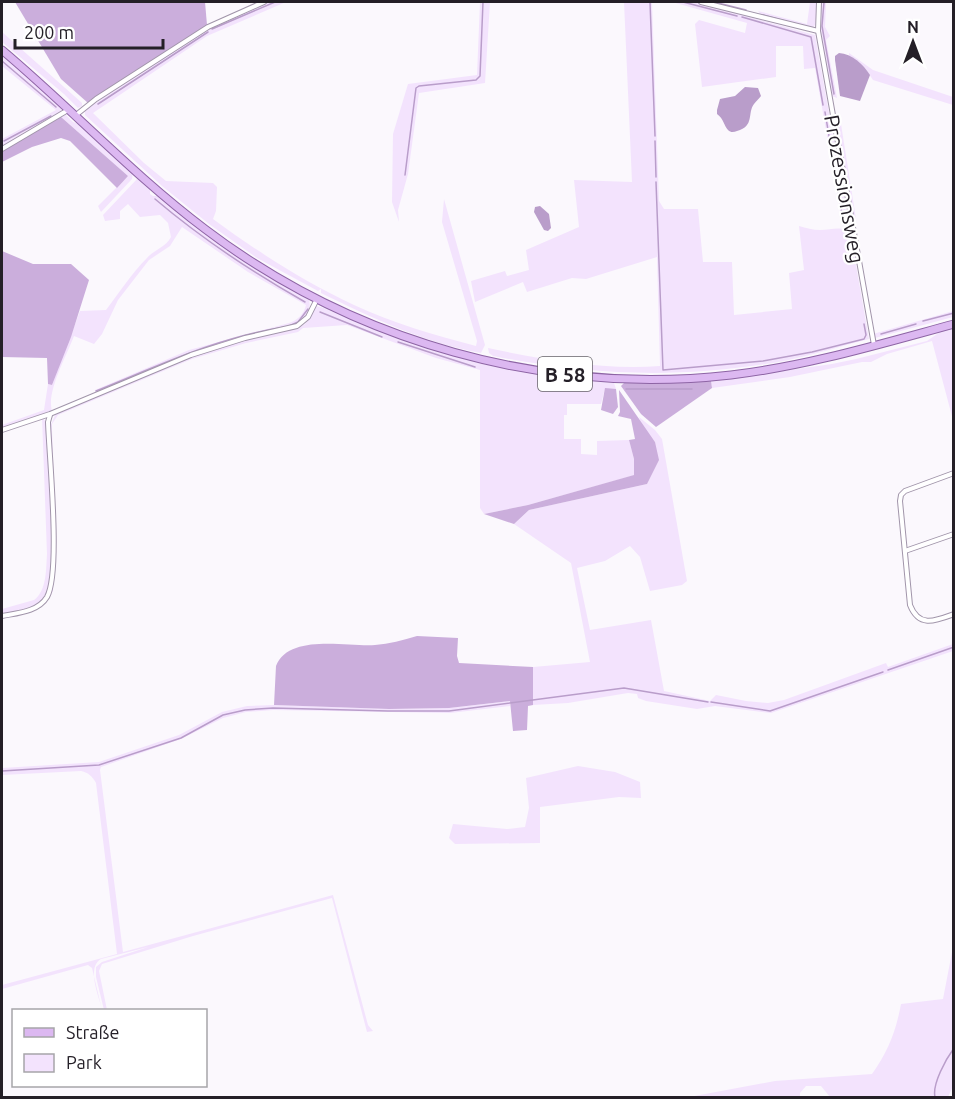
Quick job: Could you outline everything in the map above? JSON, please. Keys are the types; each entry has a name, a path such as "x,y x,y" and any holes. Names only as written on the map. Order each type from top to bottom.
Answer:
{"main road":[{"name":"B 58","path":"2,50 157,190 206,230 268,272 317,299 378,327 443,350 506,365 575,376 647,380 710,377 787,367 954,324"}],"street":[{"path":"76,115 87,105 208,27 264,2"},
{"path":"701,2 818,32"},
{"name":"Prozessionsweg","path":"819,2 818,32 874,346"},
{"path":"2,150 69,109"},
{"path":"2,430 50,414 191,355 245,338 297,326 308,316 317,299"},
{"path":"2,616 39,606 46,597 51,584 53,540 48,422 50,414"},
{"path":"954,473 905,490 901,495 910,605 914,615 921,620 929,621 954,614"},
{"path":"905,551 954,534"}],"green space":[{"path":"267,2 286,2 207,36 93,113 144,163 166,181 213,183 217,187 216,211 213,219 281,265 335,296 369,311 414,328 476,346 477,341 442,222 444,199 485,345 481,353 440,343 379,320 321,293 321,289 318,291 257,258 209,224 162,186 85,115 88,108 208,28"},
{"path":"480,2 490,2 485,83 419,93 408,174 398,210 399,222 392,202 393,134 408,84 477,75"},
{"path":"624,2 652,2 659,201 664,209 698,209 703,262 732,262 734,315 792,309 789,273 804,270 799,226 817,230 842,229 850,231 869,339 784,361 710,371 674,373 567,368 493,356 489,353 488,348 574,363 617,367 660,366 657,257 586,279 572,278 527,292 523,282 475,302 471,281 505,271 507,276 529,270 526,250 579,227 574,180 632,182"},
{"path":"672,2 695,2 815,35 849,224 843,226 815,68 804,69 803,46 776,46 776,77 702,87 695,24 699,20 745,33 747,23"},
{"path":"810,2 818,2 815,25 812,28 761,15 758,11 807,24"},
{"path":"821,2 826,2 825,27 830,36 826,40 837,98 832,96 819,25"},
{"path":"2,32 82,103 82,106 78,108 2,42"},
{"path":"849,53 873,70 953,97 953,105 873,80 865,68 849,56"},
{"path":"2,55 61,106 61,111 52,119 2,147 2,139 56,110 2,66"},
{"path":"66,115 73,122 82,125 133,172 132,179 101,212 98,206 128,176 61,117"},
{"path":"835,122 841,124 856,219 852,219"},
{"path":"137,179 150,188 150,194 158,196 212,239 309,300 310,307 307,314 297,324 191,353 96,393 95,390 189,350 289,323 304,311 306,305 248,272 182,227 170,246 149,260 118,300 102,334 94,344 74,336 54,384 52,411 2,428 2,425 44,410 48,384 52,385 80,311 106,310 141,264 166,244 171,237 168,223 160,215 140,217 128,204 120,211 120,219 105,221 103,215"},
{"path":"316,306 403,340 482,364 614,383 616,389 605,389 601,404 567,404 567,415 564,415 564,439 581,439 581,454 597,455 597,441 629,440 635,475 528,505 484,514 480,508 480,370 436,358 347,325 303,328 298,332 246,343 192,359 58,415 52,424 56,539 53,591 44,604 38,608 25,614 2,619 31,611 44,603 54,568 50,427 56,413 191,356 297,328 305,324"},
{"path":"953,311 953,317 875,338 873,334"},
{"path":"953,328 953,420 932,341 887,354 871,362 712,388 711,381 856,359 927,341 940,332"},
{"path":"42,417 46,422 52,541 48,586 40,602 24,610 2,615 2,609 34,600 41,591 45,579 47,554"},
{"path":"639,417 662,439 687,581 682,585 650,591 640,557 630,546 605,561 577,568 590,630 651,620 664,691 710,701 716,695 768,703 784,700 886,663 888,667 953,644 953,651 771,713 715,706 697,709 646,701 638,698 637,694 628,693 568,703 533,705 533,667 590,662 571,563 514,524 529,510 647,484 655,442 642,427"},
{"path":"510,701 510,706 450,713 273,710 246,712 223,718 181,739 101,767 123,952 333,895 368,1025 373,1031 367,1032 332,898 193,936 102,964 99,971 107,1009 104,1009 96,977 96,967 102,962 148,947 101,959 94,969 94,977 92,968 88,965 2,989 2,985 117,954 95,781 81,771 2,775 2,768 99,762 179,735 222,712 247,706 449,708"},
{"path":"578,766 615,772 640,782 641,798 619,797 540,807 540,843 455,844 449,838 453,824 507,829 525,827 529,808 526,778"},
{"path":"953,947 954,1084 948,1097 830,1097 821,1086 806,1086 800,1093 800,1097 689,1097 775,1081 872,1074 891,1041 901,1004 943,999"}],"shaded area":[{"path":"15,2 205,2 207,25 88,103 61,79"},
{"path":"839,53 857,60 870,75 860,101 840,96 835,60 835,56"},
{"path":"745,87 758,88 761,96 752,108 746,126 730,132 717,114 720,99 735,96"},
{"path":"61,117 128,176 117,188 70,141 61,138 32,147 2,162 2,151 5,148"},
{"path":"540,206 549,214 551,228 548,231 544,230 534,212 535,207"},
{"path":"2,251 33,264 71,264 89,280 71,337 52,385 48,384 47,358 2,357"},
{"path":"711,381 712,388 656,427 641,414 621,386 624,383"},
{"path":"605,388 616,389 618,407 613,414 601,410"},
{"path":"619,390 655,442 659,460 647,484 529,510 514,524 484,514 528,505 634,475 634,459 629,440 635,439 631,419 618,416 620,412"},
{"path":"417,636 458,638 459,663 533,667 533,705 528,706 527,730 513,731 510,701 449,708 389,709 274,705 276,666 283,656 293,649 320,644 380,644"}],"waterway":[{"path":"212,29 275,2"},
{"path":"405,175 416,88 476,80 480,76 483,2"},
{"path":"650,2 655,136"},
{"path":"683,2 737,16"},
{"path":"714,2 746,10"},
{"path":"824,2 822,26 834,94"},
{"path":"763,15 785,21"},
{"path":"742,17 811,37 823,105"},
{"path":"98,104 208,32"},
{"path":"2,61 56,107"},
{"path":"825,112 842,214"},
{"path":"4,141 51,116"},
{"path":"655,141 656,177"},
{"path":"656,182 663,370 763,361 812,352 864,339 866,335 864,324"},
{"path":"155,199 228,254 305,302"},
{"path":"289,326 298,322 308,309"},
{"path":"320,312 382,337"},
{"path":"923,321 954,313"},
{"path":"881,334 916,324"},
{"path":"96,391 212,345 285,327"},
{"path":"398,342 475,367"},
{"path":"626,389 692,389"},
{"path":"888,670 954,647"},
{"path":"711,702 770,711 883,672"},
{"path":"2,771 99,765 181,738 223,715 245,710 273,708 449,711 624,688 708,702"},
{"path":"933,1098 940,1072 954,1048"}]}
